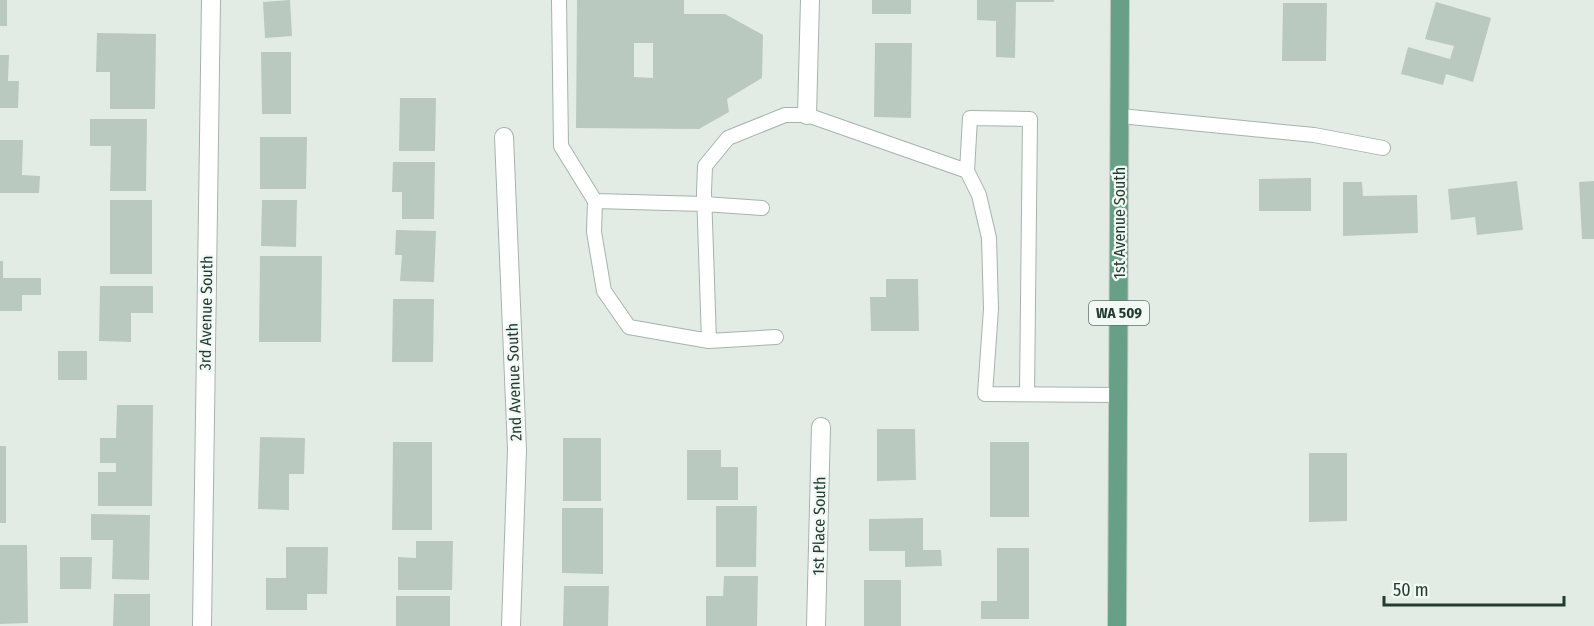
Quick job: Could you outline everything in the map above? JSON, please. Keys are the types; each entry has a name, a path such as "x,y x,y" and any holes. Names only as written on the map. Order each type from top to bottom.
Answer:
{"main road":[{"name":"1st Avenue South","path":"1117,626 1120,0"}],"street":[{"name":"3rd Avenue South","path":"202,626 211,0"},
{"path":"807,115 810,0"},
{"name":"2nd Avenue South","path":"504,137 517,450 511,626"},
{"name":"1st Place South","path":"816,626 821,427"}],"lane":[{"path":"559,0 561,146 595,201 594,232 604,291 629,327 709,341 776,338"},
{"path":"709,341 705,166 728,138 785,115 807,115 968,171"},
{"path":"1120,116 1314,135 1383,148"},
{"path":"1027,394 1030,119 970,117 968,171 979,195 989,238 991,309 985,394 1118,395"},
{"path":"595,201 762,208"}],"building":[{"path":"0,0 7,0 7,26 0,26"},
{"path":"290,0 292,36 265,38 263,2"},
{"path":"577,0 684,0 684,14 725,14 763,35 762,78 727,99 729,112 699,129 576,128","holes":["634,43 653,43 653,78 634,77"]},
{"path":"872,0 911,0 911,14 872,14"},
{"path":"977,0 1054,0 1054,2 1016,2 1015,58 996,57 996,21 977,20"},
{"path":"1436,2 1491,18 1473,82 1446,74 1443,85 1401,74 1408,47 1450,59 1454,46 1425,39"},
{"path":"1283,3 1327,3 1326,61 1282,61"},
{"path":"97,33 156,34 155,109 110,109 110,72 96,72"},
{"path":"875,43 912,43 911,118 874,117"},
{"path":"261,52 291,52 291,114 262,114"},
{"path":"0,55 9,55 8,81 19,81 18,108 0,108"},
{"path":"400,98 436,98 435,151 399,151"},
{"path":"90,119 147,119 146,191 110,191 111,146 90,146"},
{"path":"260,137 307,137 306,189 260,189"},
{"path":"0,140 23,140 22,175 40,176 39,193 0,193"},
{"path":"393,162 435,162 434,219 402,219 402,192 392,192"},
{"path":"1311,178 1311,211 1259,211 1259,179"},
{"path":"1517,181 1523,230 1477,235 1475,217 1451,220 1448,189"},
{"path":"1594,181 1594,239 1582,239 1579,182"},
{"path":"1343,182 1362,182 1363,196 1417,195 1418,233 1343,236"},
{"path":"110,200 152,200 152,274 110,274"},
{"path":"262,200 297,200 296,247 261,246"},
{"path":"396,230 436,231 434,282 400,281 402,255 395,255"},
{"path":"260,256 322,256 321,342 259,342"},
{"path":"0,261 3,261 3,278 41,278 41,295 22,295 22,311 0,311"},
{"path":"886,279 918,279 919,331 871,331 870,297 886,297"},
{"path":"100,286 153,286 153,313 131,313 131,342 99,341"},
{"path":"393,299 434,299 433,362 392,362"},
{"path":"58,351 87,351 87,380 58,380"},
{"path":"117,405 153,405 152,506 98,506 98,472 116,472 116,463 100,463 100,438 116,438"},
{"path":"877,429 915,429 916,480 877,481"},
{"path":"260,437 305,438 304,474 289,474 289,510 258,509"},
{"path":"563,438 601,438 601,501 563,501"},
{"path":"393,442 432,442 432,530 392,530"},
{"path":"990,442 1029,442 1029,517 990,517"},
{"path":"0,446 6,446 6,523 0,523"},
{"path":"687,450 721,450 721,467 738,467 738,500 687,500"},
{"path":"1309,453 1347,453 1347,521 1309,522"},
{"path":"716,506 757,506 756,567 716,567"},
{"path":"562,508 603,508 603,574 562,573"},
{"path":"91,514 150,515 149,580 112,579 113,540 91,540"},
{"path":"923,518 923,550 941,550 942,566 905,567 905,551 869,551 869,519"},
{"path":"416,541 453,541 452,590 398,590 398,557 416,558"},
{"path":"0,545 27,545 28,623 0,624"},
{"path":"286,547 328,547 327,594 307,594 307,610 266,610 266,578 286,578"},
{"path":"997,548 1029,548 1029,619 981,619 981,601 997,601"},
{"path":"60,557 92,557 91,589 60,589"},
{"path":"724,576 758,576 757,626 706,626 706,596 723,596"},
{"path":"864,580 901,580 901,626 864,626"},
{"path":"564,586 609,586 608,626 563,626"},
{"path":"114,594 150,594 150,626 113,626"},
{"path":"396,596 450,596 450,626 396,626"}]}
